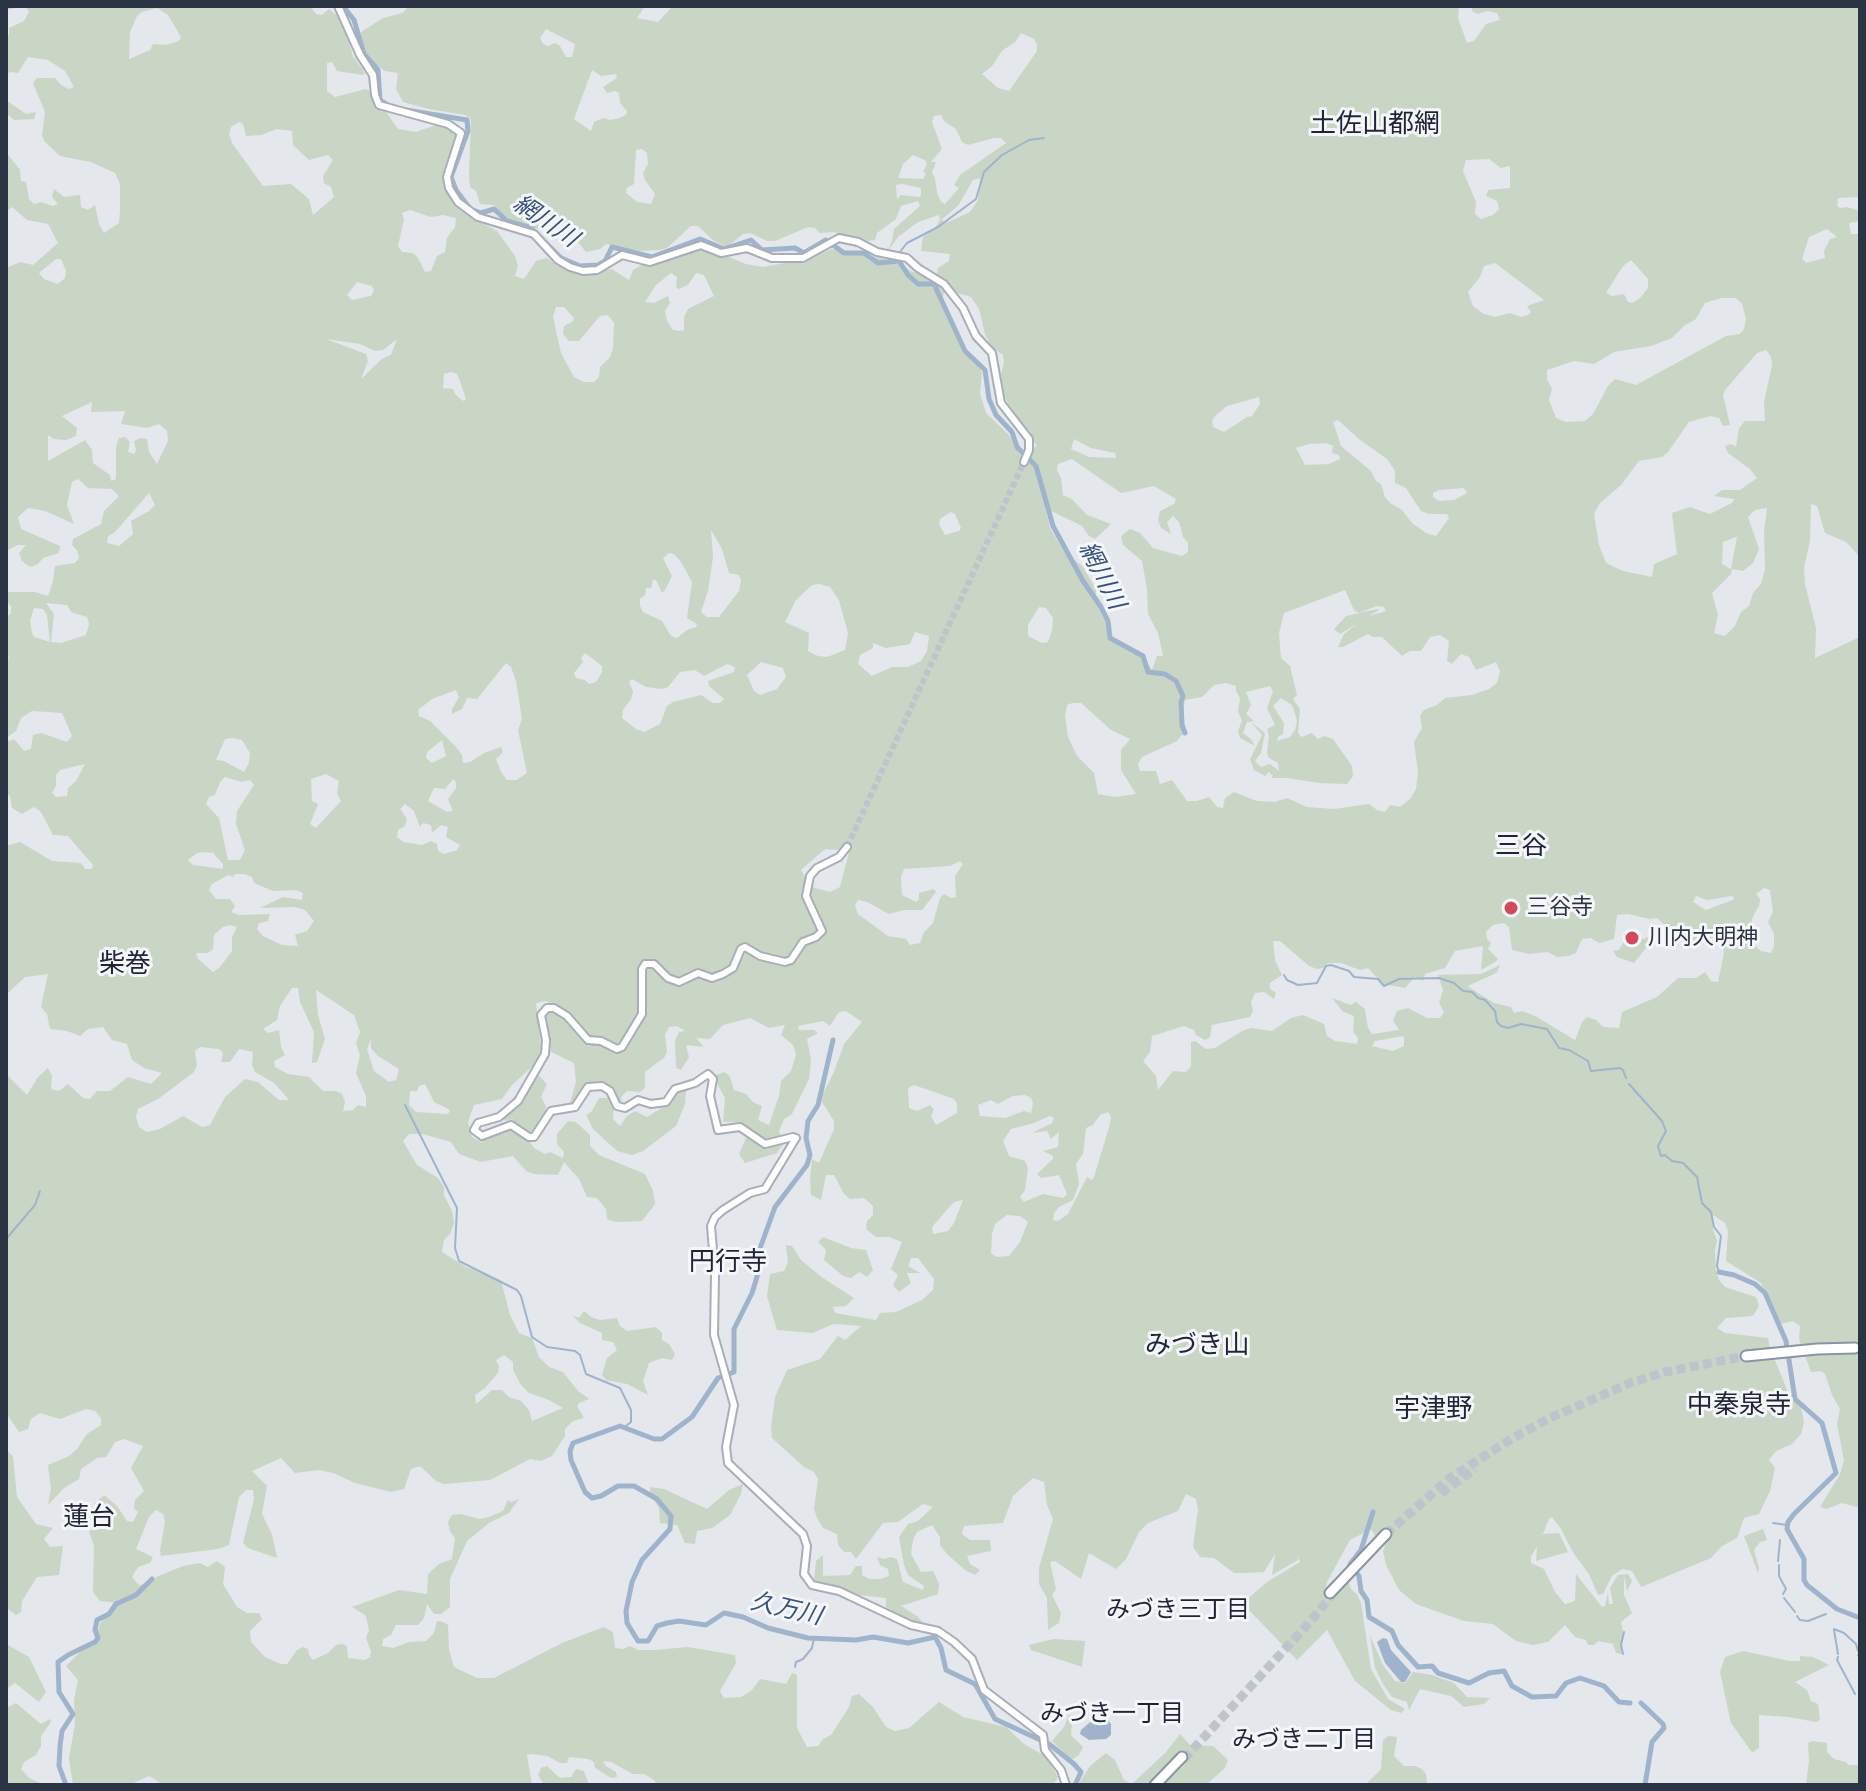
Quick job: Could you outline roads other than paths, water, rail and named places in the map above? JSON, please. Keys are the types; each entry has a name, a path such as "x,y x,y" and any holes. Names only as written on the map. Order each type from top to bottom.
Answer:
{"highway":[{"path":"1746,1357 1855,1349"},
{"path":"1331,1594 1387,1535"},
{"path":"1157,1785 1183,1758"}],"main road":[{"path":"338,6 360,55 373,75 379,105 448,124 461,133 447,177 449,188 458,202 478,217 534,234 565,264 579,270 593,271 619,256 650,262 701,245 721,253 747,248 768,257 803,258 839,238 877,252 901,255 920,270 939,279 958,300 974,332 994,357 1001,403 1028,436 1029,450 1024,461"},
{"path":"847,847 839,857 817,868 807,881 806,896 822,931 803,942 791,960 785,962 760,956 745,947 741,949 733,968 723,974 712,978 698,973 679,982 668,978 654,964 645,964 642,969 642,1014 622,1047 617,1049 601,1041 588,1040 567,1016 554,1008 547,1008 541,1015 546,1040 545,1054 518,1101 507,1113 478,1123 474,1127 475,1133 482,1136 511,1125 534,1137 551,1111 575,1107 588,1087 602,1086 610,1091 617,1106 625,1108 638,1100 651,1104 666,1102 675,1089 695,1083 708,1074 713,1079 710,1096 718,1130 740,1127 765,1144 796,1138 765,1189 750,1193 713,1220 714,1335 734,1411 726,1447 728,1463 803,1534 807,1542 804,1570 809,1582 817,1587 839,1591 905,1623 934,1629 946,1636 970,1655 984,1690 1037,1730 1049,1756 1061,1770 1066,1785"}],"water":[{"path":"1387,1639 1391,1650 1411,1672 1405,1682 1401,1682 1385,1663 1377,1642"},
{"path":"1101,1713 1111,1724 1111,1735 1106,1739 1089,1740 1080,1734 1081,1730"}],"waterway":[{"name":"網川川","path":"343,6 354,20 364,54 378,70 380,100 388,105"},
{"name":"網川川","path":"406,110 467,120 468,131 451,177 456,190 471,210 481,213 494,209 507,221 531,228 561,258 580,266 598,265 605,261 612,247 652,257 700,239 724,249 751,240 762,250 795,248 804,253 826,240 844,253 864,253 878,263 899,261 918,284 934,284 965,351 985,370 989,399 996,415 1012,432 1017,447 1036,466 1053,526 1101,607 1108,621 1110,638 1143,656 1148,672 1165,674 1176,681 1183,696 1182,725 1185,733"},
{"path":"899,253 907,243 938,227 976,199 984,172 1002,155 1029,140 1044,138"},
{"path":"1284,975 1298,985 1317,983 1326,966 1331,965 1349,971 1354,977 1378,979 1384,986 1399,979 1439,978 1485,1000 1495,1011 1501,1026 1508,1028 1521,1024 1547,1029 1559,1048 1588,1061 1591,1071 1620,1068 1626,1078"},
{"name":"久万川","path":"833,1040 818,1105 808,1121 806,1138 810,1155 807,1165 775,1207 759,1251 752,1293 734,1329 734,1372 718,1378 692,1417 662,1439 620,1426 573,1443 571,1460 585,1492 592,1498 618,1486 634,1486 657,1499 671,1516 670,1529 642,1560 632,1582 626,1611 627,1623 638,1641 648,1641 657,1626 679,1621 706,1625 724,1613 808,1638 856,1640 873,1637 908,1643 935,1637 946,1670 975,1684 995,1719 1049,1744 1074,1764 1081,1772 1075,1785"},
{"path":"1629,1084 1662,1121 1666,1131 1658,1146 1661,1156 1683,1163 1697,1177 1702,1203 1711,1212 1714,1227 1721,1236 1719,1272"},
{"path":"405,1105 457,1208 455,1248 459,1261 517,1290 532,1337 547,1347 575,1351 580,1355 586,1374 620,1388 631,1410 631,1422 626,1426"},
{"path":"6,1239 35,1205 40,1191"},
{"path":"1719,1272 1755,1284 1765,1293 1786,1341 1795,1399 1822,1423 1836,1473 1794,1514 1787,1529 1804,1559 1804,1580 1807,1585 1837,1609 1860,1618"},
{"path":"1373,1512 1361,1550 1350,1564 1359,1576 1369,1617 1392,1631 1398,1645 1418,1667 1432,1666 1438,1673 1469,1683 1489,1673 1504,1671 1512,1686 1532,1697 1556,1696 1566,1683 1580,1678 1604,1686 1619,1702 1630,1703"},
{"path":"1773,1523 1787,1525"},
{"path":"1778,1561 1780,1540"},
{"path":"1779,1565 1779,1576 1786,1589 1783,1594"},
{"path":"66,1785 59,1766 60,1746 62,1731 73,1714 59,1692 58,1662 95,1642 98,1638 95,1630 97,1620 109,1614 116,1604 136,1595 152,1579"},
{"path":"1784,1598 1795,1612"},
{"path":"1797,1616 1800,1620 1808,1621 1826,1614"},
{"path":"1834,1629 1844,1633 1856,1644 1858,1651"},
{"path":"1834,1630 1838,1654"},
{"path":"1623,1654 1621,1645 1624,1632"},
{"path":"795,1667 796,1662 812,1648 814,1638"},
{"path":"1838,1657 1855,1694"},
{"path":"1641,1703 1664,1728 1652,1742 1645,1785"}],"tunnel":[{"path":"847,847 1024,462"},
{"path":"1386,1534 1451,1477 1550,1418 1630,1383 1665,1372 1746,1356"},
{"path":"1441,1493 1475,1469"},
{"path":"1184,1759 1332,1595"}],"place":[{"name":"三谷寺","path":"1511,908"},
{"name":"川内大明神","path":"1632,938"}],"district":[{"name":"土佐山都網","path":"1375,125"},
{"name":"三谷","path":"1521,847"},
{"name":"柴巻","path":"125,965"},
{"name":"円行寺","path":"728,1263"},
{"name":"みづき山","path":"1197,1346"},
{"name":"中秦泉寺","path":"1739,1406"},
{"name":"宇津野","path":"1433,1410"},
{"name":"蓮台","path":"89,1518"},
{"name":"みづき三丁目","path":"1178,1611"},
{"name":"みづき一丁目","path":"1112,1715"},
{"name":"みづき二丁目","path":"1304,1741"}]}
